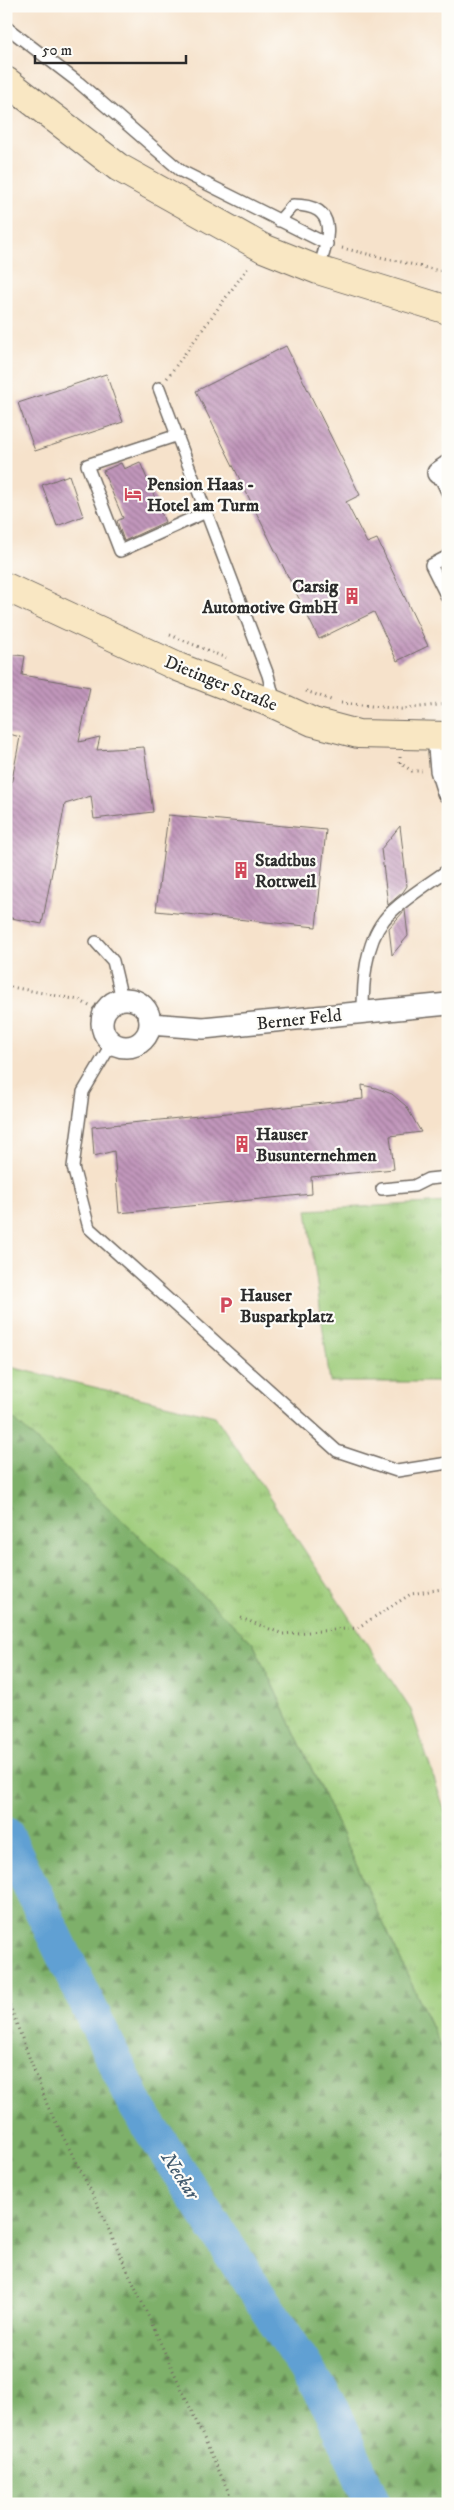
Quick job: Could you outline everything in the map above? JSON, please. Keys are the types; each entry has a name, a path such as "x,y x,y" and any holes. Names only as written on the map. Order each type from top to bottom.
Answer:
{"main road":[{"path":"6,81 118,167 263,248 318,270 448,310"},
{"name":"Dietinger Straße","path":"6,586 178,667 276,705 313,722 358,734 443,737"}],"street":[{"path":"443,737 441,770 448,792"},
{"path":"122,999 130,999 147,1010 150,1024 146,1038 134,1046 119,1047 112,1044 103,1030 103,1014 114,1002 122,999"},
{"name":"Berner Feld","path":"150,1024 203,1028 448,1004"}],"lane":[{"path":"6,28 78,82 181,171 327,244"},
{"path":"279,221 293,205 309,205 321,212 327,224 327,244 318,270"},
{"path":"159,388 268,675 276,705"},
{"path":"178,435 87,465 120,551 206,512"},
{"path":"443,469 448,494"},
{"path":"448,556 431,565 448,599"},
{"path":"363,1012 363,993 371,946 384,919 448,870"},
{"path":"96,942 112,961 122,999"},
{"path":"112,1044 83,1092 72,1167 89,1228 337,1451 397,1471 448,1463"},
{"path":"382,1189 414,1186 428,1179 448,1177"}],"path":[{"path":"327,244 448,273"},
{"path":"159,388 263,248"},
{"path":"302,689 337,703 401,709 448,704"},
{"path":"6,986 79,1000 103,1014"},
{"path":"241,1618 283,1634 357,1628 411,1594 448,1588"},
{"path":"6,1996 48,2107 93,2195 234,2504"}],"green space":[{"path":"448,1202 448,1382 330,1382 307,1210"},
{"path":"6,1366 215,1416 411,1710 448,1820 448,2062 253,1643 6,1415"},
{"path":"6,1412 253,1643 448,2062 448,2504 6,2504"}],"building":[{"path":"286,346 360,495 346,502 367,543 377,539 428,646 397,661 374,612 319,639 196,391"},
{"path":"106,374 123,422 35,451 18,403"},
{"name":"Pension Haas - Hotel am Turm","path":"140,462 165,522 124,541 117,521 123,518 103,471 121,463 124,469"},
{"path":"69,475 83,516 57,526 42,485"},
{"path":"6,654 25,656 22,675 90,687 79,742 100,737 97,750 144,747 153,812 94,819 91,796 65,804 42,924 6,917 6,812 20,737 6,733"},
{"name":"Stadtbus Rottweil","path":"168,815 326,830 316,927 156,911"},
{"path":"400,826 407,886 388,905 381,849"},
{"path":"405,910 408,936 392,955 389,928"},
{"name":"Hauser Busunternehmen","path":"362,1085 392,1094 406,1106 421,1132 390,1136 394,1169 311,1177 312,1194 119,1213 114,1151 94,1156 92,1127 363,1099"}],"waterway":[{"name":"Neckar","path":"6,1835 137,2107 332,2409 373,2504"}],"place":[{"name":"Pension Haas - Hotel am Turm","path":"133,494"},
{"name":"Carsig Automotive GmbH","path":"352,596"},
{"name":"Stadtbus Rottweil","path":"241,870"},
{"name":"Hauser Busunternehmen","path":"242,1144"},
{"name":"Hauser Busparkplatz","path":"226,1305"}]}
